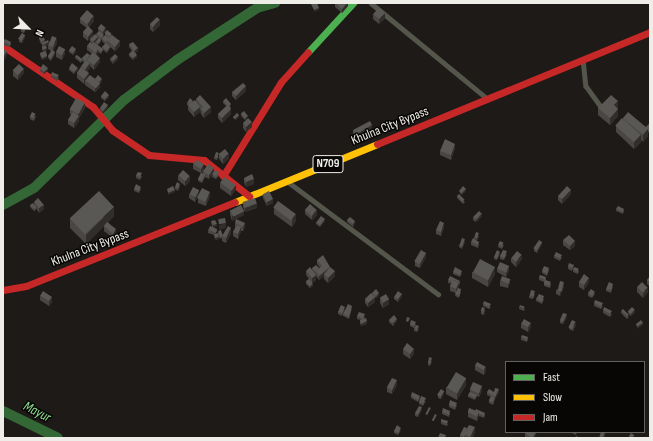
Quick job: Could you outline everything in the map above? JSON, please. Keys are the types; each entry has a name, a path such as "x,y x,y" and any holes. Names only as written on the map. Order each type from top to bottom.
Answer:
{"main road":[{"path":"223,176 282,82 353,3"},
{"name":"Khulna City Bypass","path":"3,290 26,286 101,257 650,32"},
{"path":"3,46 93,107 112,130 149,155 204,160 249,196"}],"street":[{"path":"371,3 488,99"},
{"path":"583,59 586,86 600,105"},
{"path":"287,181 438,294"}],"building":[{"path":"317,3 319,8 314,10 311,4"},
{"path":"336,3 347,3 342,9"},
{"path":"379,8 385,13 379,19 373,14"},
{"path":"87,10 94,16 87,24 80,18"},
{"path":"157,17 160,20 153,27 150,24"},
{"path":"101,24 106,28 103,32 98,28"},
{"path":"23,25 26,27 24,31 21,29"},
{"path":"88,26 93,31 88,37 83,32"},
{"path":"107,30 112,34 109,37 104,33"},
{"path":"99,31 104,35 101,38 96,34"},
{"path":"22,33 25,35 21,41 18,39"},
{"path":"95,34 98,37 93,42 90,39"},
{"path":"105,35 109,38 106,42 102,39"},
{"path":"112,35 120,41 115,47 107,40"},
{"path":"43,36 45,40 41,42 39,37"},
{"path":"52,36 57,38 53,47 48,45"},
{"path":"99,38 101,40 98,44 96,42"},
{"path":"5,39 11,42 10,45 3,42"},
{"path":"48,40 49,42 43,45 42,43"},
{"path":"90,42 98,49 96,53 87,46"},
{"path":"93,42 103,49 101,52 92,43"},
{"path":"133,42 138,48 134,51 129,44"},
{"path":"106,43 110,47 107,51 102,47"},
{"path":"45,45 47,48 43,50 42,47"},
{"path":"59,46 65,49 62,55 56,52"},
{"path":"72,46 76,49 73,53 69,50"},
{"path":"3,49 7,51 3,58"},
{"path":"52,50 55,52 51,59 48,56"},
{"path":"133,50 137,55 133,58 129,54"},
{"path":"46,51 47,56 42,58 40,53"},
{"path":"93,52 100,58 94,65 87,60"},
{"path":"87,53 90,55 85,61 82,58"},
{"path":"115,54 118,57 114,61 111,58"},
{"path":"77,55 82,59 81,61 75,56"},
{"path":"86,60 90,63 85,69 81,66"},
{"path":"72,63 78,68 74,72 69,68"},
{"path":"19,64 24,69 18,75 13,70"},
{"path":"43,64 48,68 44,72 40,69"},
{"path":"81,67 89,73 84,79 77,73"},
{"path":"52,72 59,75 57,78 51,75"},
{"path":"90,75 100,83 96,89 86,80"},
{"path":"98,75 102,79 99,82 95,79"},
{"path":"243,83 246,86 236,96 232,92"},
{"path":"105,91 109,95 105,99 101,96"},
{"path":"200,95 211,107 204,113 201,109 203,107 196,99"},
{"path":"611,95 618,101 614,105 618,109 610,118 598,108"},
{"path":"76,98 85,103 78,114 70,109"},
{"path":"190,98 193,101 189,104 187,103"},
{"path":"226,98 231,104 229,107 223,101"},
{"path":"195,100 200,107 194,112 188,105"},
{"path":"104,102 108,105 103,111 100,108"},
{"path":"228,105 231,109 222,118 218,114"},
{"path":"244,111 248,116 245,118 241,114"},
{"path":"32,112 36,114 33,118 30,116"},
{"path":"73,112 79,116 74,123 68,120"},
{"path":"628,112 648,129 643,135 623,118"},
{"path":"237,113 239,115 235,119 233,117"},
{"path":"248,118 252,122 246,127 243,123"},
{"path":"622,118 641,135 634,142 615,125"},
{"path":"370,121 372,125 355,135 353,130"},
{"path":"650,123 650,129 649,131 646,127"},
{"path":"445,139 455,144 451,155 440,151"},
{"path":"225,149 229,154 223,159 219,154"},
{"path":"216,152 219,153 217,158 214,157"},
{"path":"196,160 204,164 201,169 193,164"},
{"path":"208,164 214,168 209,175 203,171"},
{"path":"183,170 190,176 185,181 178,175"},
{"path":"215,170 219,172 216,177 212,174"},
{"path":"138,172 142,173 140,177 136,175"},
{"path":"201,173 205,174 202,181 198,179"},
{"path":"252,174 254,179 246,182 244,178"},
{"path":"224,177 236,185 232,191 220,183"},
{"path":"177,182 180,184 178,188 175,187"},
{"path":"136,184 141,187 139,191 134,189"},
{"path":"173,186 175,190 168,193 167,189"},
{"path":"463,186 466,189 461,194 459,191"},
{"path":"567,186 571,190 562,199 558,196"},
{"path":"193,187 199,190 196,197 189,194"},
{"path":"202,188 210,192 205,202 197,198"},
{"path":"99,191 114,207 85,234 70,218"},
{"path":"269,191 273,199 267,202 263,194"},
{"path":"459,194 465,200 463,202 457,196"},
{"path":"38,198 44,205 39,208 34,202"},
{"path":"255,198 257,204 244,208 243,202"},
{"path":"278,201 296,214 291,220 273,207"},
{"path":"33,203 36,208 34,209 30,205"},
{"path":"310,204 317,210 312,216 305,210"},
{"path":"241,205 244,211 233,217 230,210"},
{"path":"618,206 624,209 623,212 616,209"},
{"path":"479,211 482,214 476,219 473,217"},
{"path":"321,216 325,219 320,225 316,222"},
{"path":"350,217 355,221 353,224 347,220"},
{"path":"225,218 226,223 219,224 218,219"},
{"path":"236,219 245,223 243,227 235,223"},
{"path":"215,220 217,224 213,225 211,221"},
{"path":"440,221 444,223 441,232 436,230"},
{"path":"107,222 116,229 113,234 104,226"},
{"path":"237,225 241,227 238,234 233,232"},
{"path":"210,226 217,229 216,233 208,230"},
{"path":"228,226 231,228 226,238 222,236"},
{"path":"221,230 223,236 220,237 218,231"},
{"path":"476,232 479,233 477,238 474,237"},
{"path":"218,233 219,237 215,238 214,234"},
{"path":"569,235 575,241 570,246 563,240"},
{"path":"462,238 465,239 462,247 460,246"},
{"path":"473,238 479,242 478,245 471,242"},
{"path":"539,240 542,242 537,251 533,248"},
{"path":"500,241 504,243 502,246 498,245"},
{"path":"421,250 426,253 419,264 414,261"},
{"path":"497,250 500,252 497,258 494,257"},
{"path":"503,250 507,251 504,258 500,256"},
{"path":"517,251 522,255 516,262 511,258"},
{"path":"556,252 562,255 560,258 554,256"},
{"path":"323,255 330,267 319,276 316,271 322,266 317,260"},
{"path":"480,259 495,267 488,280 473,272"},
{"path":"500,262 509,266 506,272 497,268"},
{"path":"569,263 574,265 572,268 568,266"},
{"path":"316,265 319,268 316,272 312,268"},
{"path":"544,266 549,268 547,274 542,271"},
{"path":"310,267 316,275 312,278 306,271"},
{"path":"330,267 335,271 328,278 324,274"},
{"path":"455,267 462,271 460,275 453,272"},
{"path":"574,267 579,269 578,272 573,270"},
{"path":"584,274 589,278 584,285 579,282"},
{"path":"540,275 546,277 545,280 539,277"},
{"path":"450,276 460,281 459,284 459,282 448,280"},
{"path":"502,276 510,279 509,284 500,281"},
{"path":"650,276 650,283 647,280"},
{"path":"309,279 313,284 310,286 306,282"},
{"path":"453,280 459,282 456,289 450,286"},
{"path":"545,280 551,282 549,286 544,284"},
{"path":"560,281 564,282 561,292 558,291"},
{"path":"609,282 613,284 611,290 606,289"},
{"path":"642,282 648,288 643,293 637,287"},
{"path":"458,288 461,289 459,296 455,294"},
{"path":"376,289 379,293 376,296 372,293"},
{"path":"591,289 595,292 592,296 588,293"},
{"path":"531,290 535,291 533,297 530,296"},
{"path":"43,291 52,297 49,301 40,296"},
{"path":"398,291 402,294 398,299 394,297"},
{"path":"371,293 375,297 368,303 365,299"},
{"path":"386,294 389,299 383,303 380,298"},
{"path":"539,294 544,296 542,302 536,299"},
{"path":"595,300 603,303 601,307 594,303"},
{"path":"484,301 491,304 489,307 483,304"},
{"path":"348,304 352,306 349,317 343,314"},
{"path":"341,305 345,307 342,313 338,312"},
{"path":"482,307 485,308 484,312 481,311"},
{"path":"604,307 612,311 610,314 603,310"},
{"path":"632,307 635,310 631,314 628,311"},
{"path":"623,309 629,315 627,316 621,311"},
{"path":"359,312 365,314 363,319 357,316"},
{"path":"563,313 567,314 563,322 560,320"},
{"path":"394,315 397,319 393,323 389,320"},
{"path":"407,317 410,318 408,322 406,321"},
{"path":"366,318 367,321 361,324 360,320"},
{"path":"524,319 531,323 528,327 521,324"},
{"path":"411,320 416,322 414,326 410,324"},
{"path":"572,320 576,322 572,329 568,327"},
{"path":"641,320 643,323 637,327 636,324"},
{"path":"416,325 419,326 417,330 414,328"},
{"path":"522,335 528,337 527,340 521,337"},
{"path":"407,343 414,349 410,354 403,349"},
{"path":"429,357 432,358 430,364 428,363"},
{"path":"477,362 486,367 484,370 475,365"},
{"path":"456,372 466,378 457,394 447,387"},
{"path":"392,378 397,380 392,390 387,387"},
{"path":"473,382 482,386 479,393 470,389"},
{"path":"495,388 499,389 495,397 487,392 489,389 494,392"},
{"path":"441,389 444,391 440,397 437,395"},
{"path":"412,392 420,396 418,400 411,396"},
{"path":"470,392 477,395 475,398 468,395"},
{"path":"421,396 426,398 423,404 419,402"},
{"path":"491,396 495,398 492,402 489,400"},
{"path":"450,400 457,403 455,407 449,405"},
{"path":"419,406 422,407 418,415 415,413"},
{"path":"429,407 431,408 427,415 425,414"},
{"path":"443,408 450,411 449,415 442,412"},
{"path":"469,408 479,412 477,417 468,412"},
{"path":"476,409 485,413 484,416 475,411"},
{"path":"435,414 437,415 434,421 432,420"},
{"path":"441,419 448,421 447,424 441,422"},
{"path":"397,425 401,428 398,433 394,431"},
{"path":"469,425 475,427 470,437 464,434"},
{"path":"464,427 467,428 464,437 460,435"},
{"path":"440,433 446,435 445,438 438,438"},
{"path":"525,433 536,433 532,438"},
{"path":"601,433 605,433 603,438 599,438"},
{"path":"631,433 634,435 632,438 629,436"}],"waterway":[{"path":"3,205 34,188 124,100 177,60 257,8 275,3"},
{"name":"Mayur","path":"3,411 58,438"}],"traffic: fast":[{"path":"308,52 353,3"}],"traffic: slow":[{"path":"235,202 377,144"}],"traffic: jam":[{"path":"377,144 650,32"},
{"path":"3,46 93,107 112,130 149,155 204,160 249,196"},
{"path":"223,176 281,82 308,52"},
{"path":"3,290 26,286 235,202"}]}
